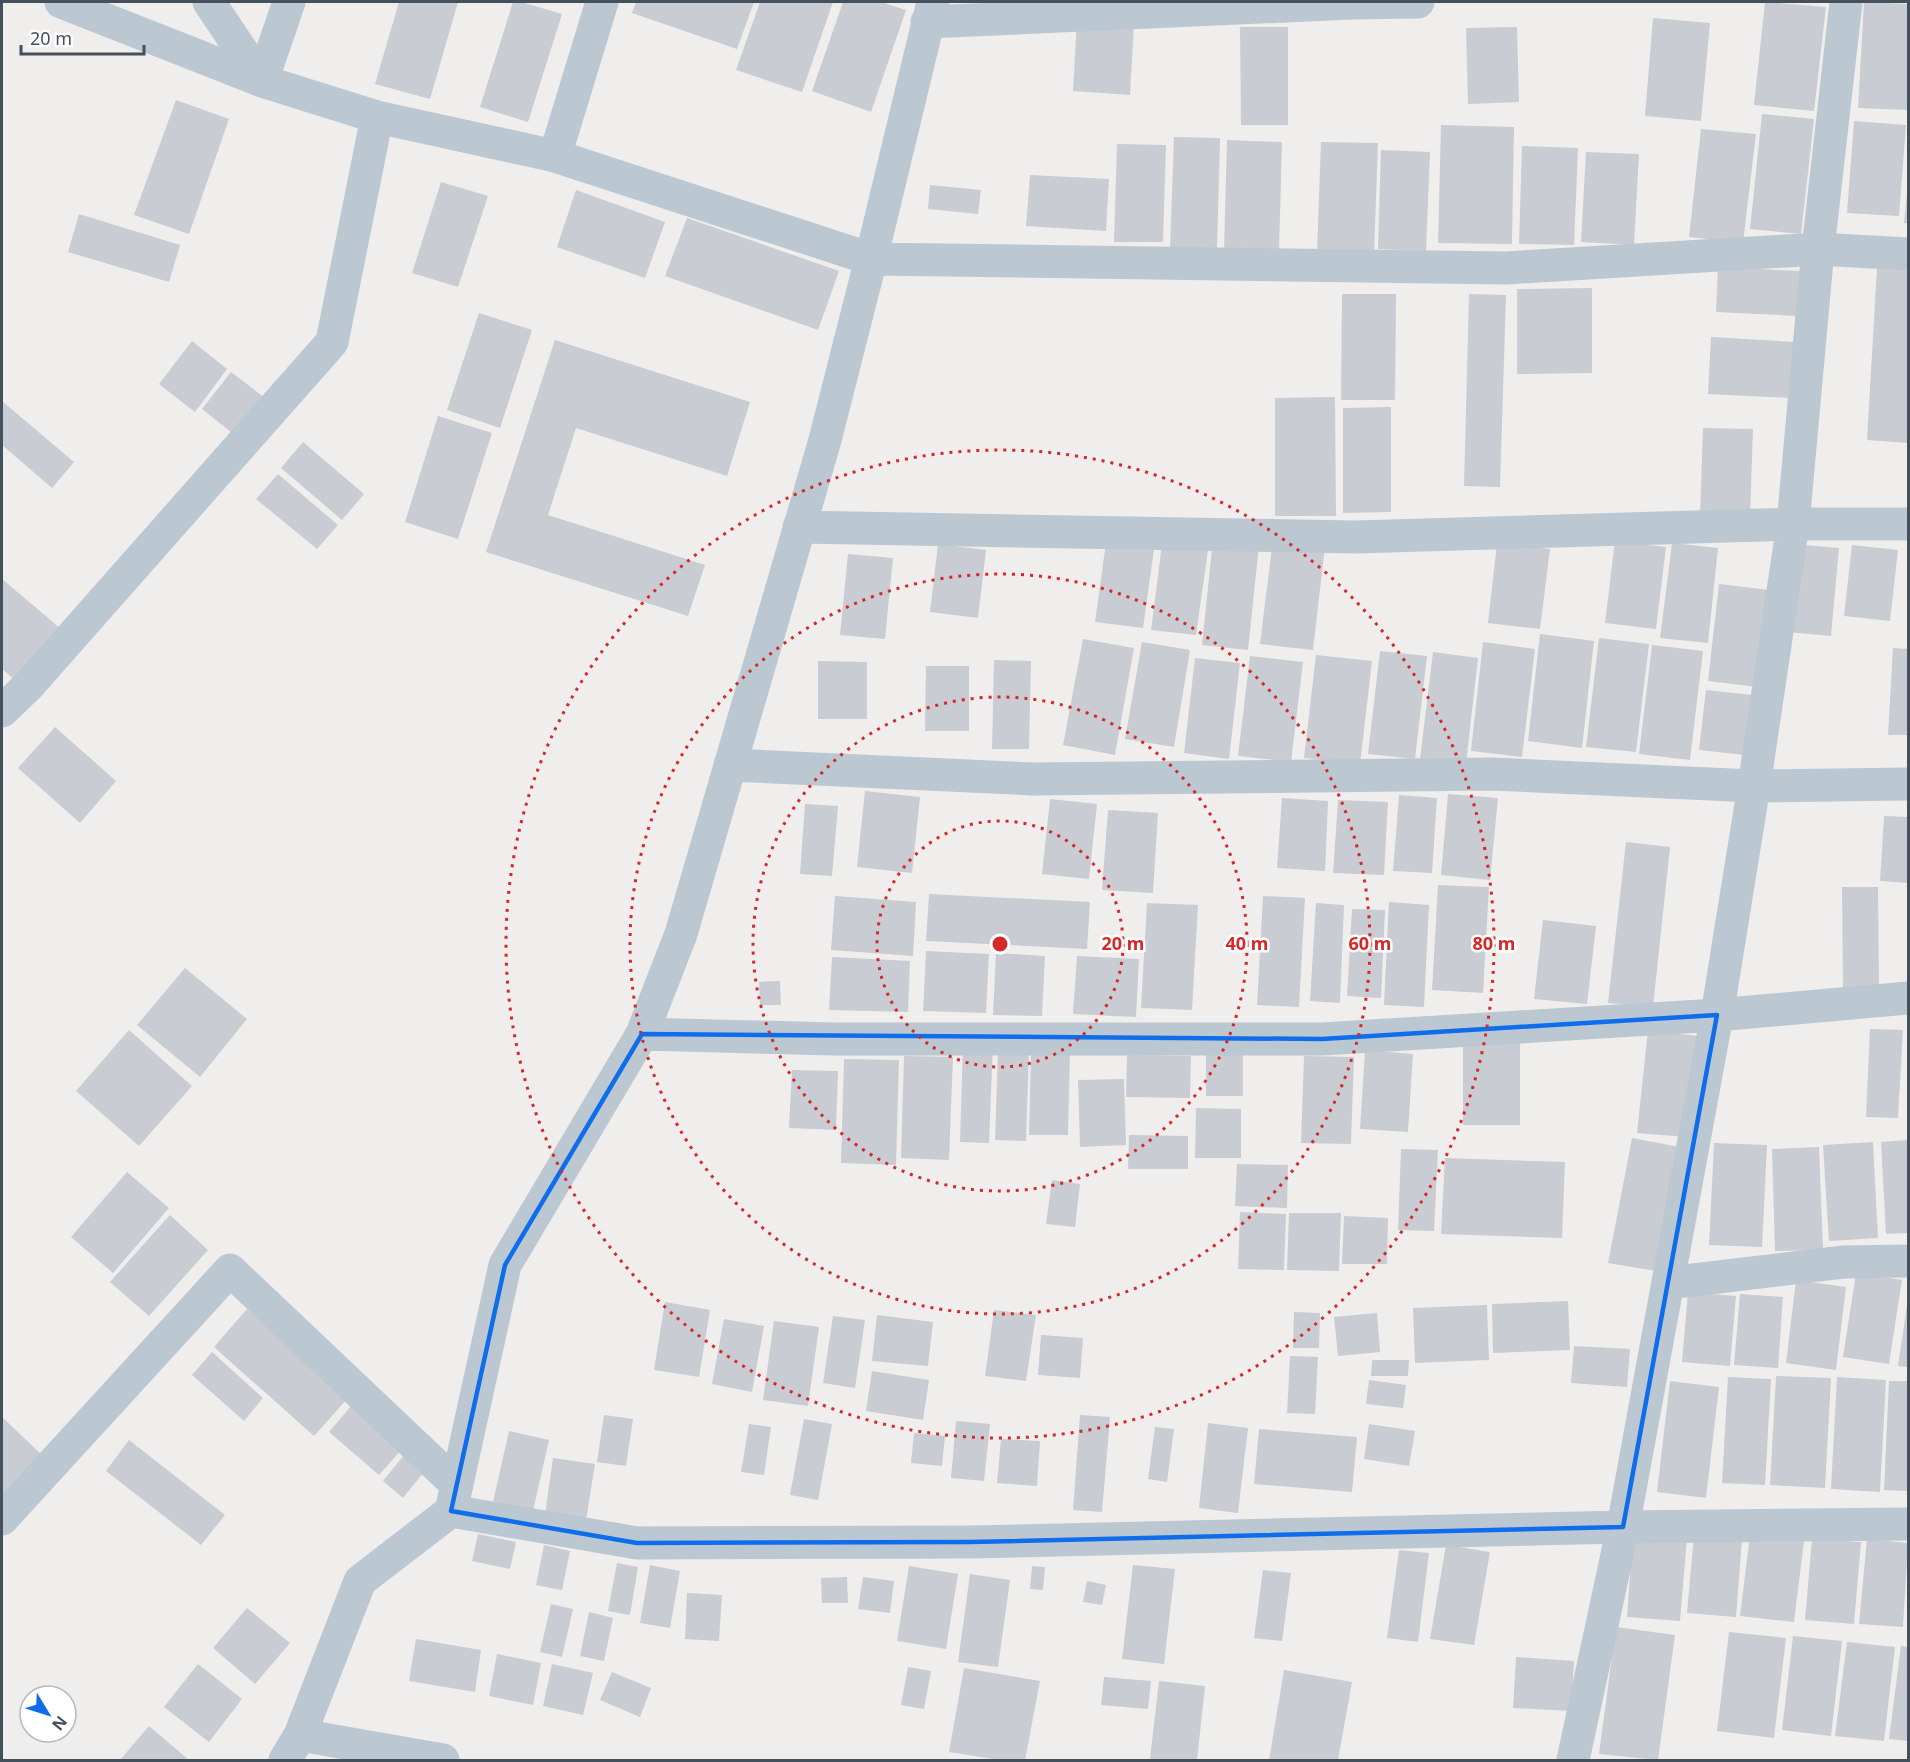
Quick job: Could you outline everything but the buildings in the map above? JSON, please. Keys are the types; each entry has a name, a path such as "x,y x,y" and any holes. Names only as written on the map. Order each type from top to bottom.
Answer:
{"street":[{"path":"61,2 262,81 377,117 555,156 871,259 1506,268 1818,249 1908,254"},
{"path":"209,2 262,81"},
{"path":"262,81 289,2"},
{"path":"555,156 602,2"},
{"path":"443,1761 293,1748 360,1581 454,1498 505,1265 642,1034 681,934 825,440 930,12 1418,2"},
{"path":"1573,1761 1623,1527 1717,1015 1754,786 1793,525 1818,249 1846,2"},
{"path":"2,711 29,685 332,342 377,117"},
{"path":"799,527 1356,537 1908,524"},
{"path":"730,765 1032,779 1491,774 1754,786 1908,784"},
{"path":"642,1034 834,1039 1322,1039 1717,1015 1908,998"},
{"path":"1668,1283 1843,1262 1908,1261"},
{"path":"2,1520 230,1270 454,1498 637,1543 970,1542 1623,1527 1908,1524"}],"highlighted area":[{"path":"1717,1015 1623,1527 970,1542 637,1543 451,1511 505,1265 642,1034 1322,1039"}]}
